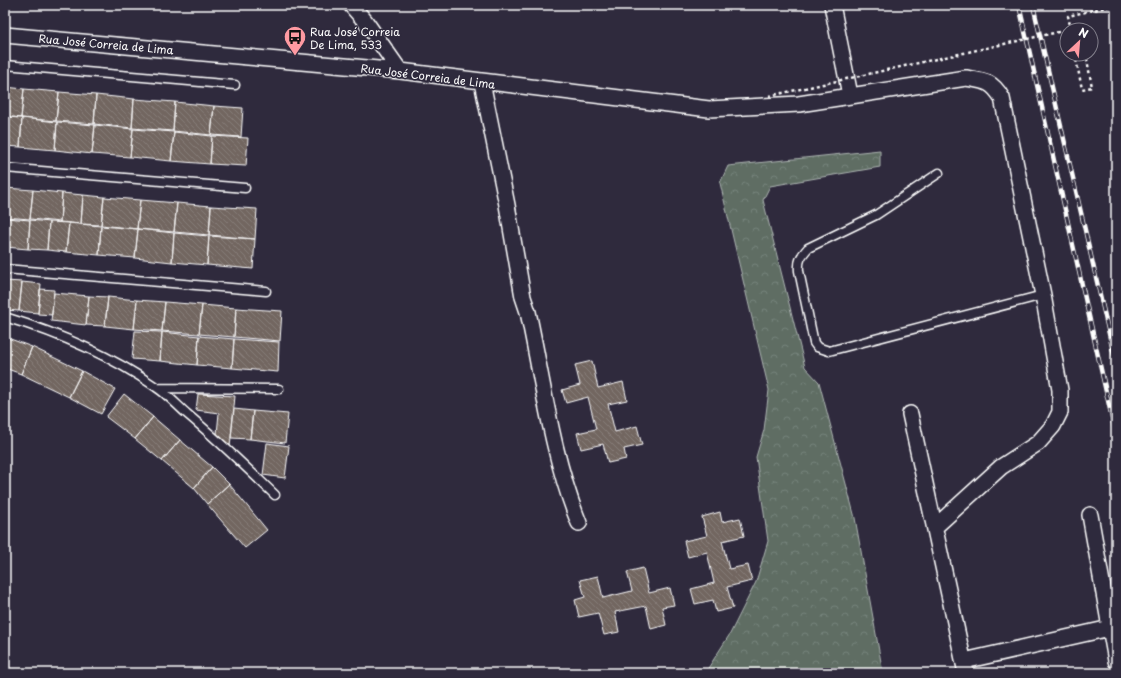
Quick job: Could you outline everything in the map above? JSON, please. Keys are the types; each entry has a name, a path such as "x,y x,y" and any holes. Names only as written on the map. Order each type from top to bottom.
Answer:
{"street":[{"path":"351,5 365,21 400,71"},
{"path":"832,5 850,95"},
{"name":"Rua José Correia de Lima","path":"5,35 400,71 709,109 799,104 966,78 984,80 995,86 1002,98 1044,295 1060,390 1060,412 1053,426 1038,442 1001,466 936,527"},
{"path":"482,82 507,205 523,297 528,312 559,459 568,495 579,524"},
{"path":"910,414 936,527 965,667 1110,628"},
{"path":"1090,515 1116,661"}],"lane":[{"path":"5,65 235,85"},
{"path":"5,168 246,188"},
{"path":"939,172 876,215 808,248 801,256 798,262 799,271 814,343 818,347 829,351 1044,295"},
{"path":"5,269 266,291"},
{"path":"5,317 44,329 82,346 116,362 158,388 219,441 275,495"},
{"path":"158,388 279,390"}],"path":[{"path":"1069,22 1068,16 1115,5"},
{"path":"770,96 1059,32"},
{"path":"1077,62 1082,89 1092,87 1087,62"}],"green space":[{"path":"880,150 880,167 770,186 763,200 805,367 819,382 855,518 883,673 705,673 730,634 756,582 768,541 756,457 764,430 769,390 720,183 728,166"}],"building":[{"path":"5,87 24,89 21,118 5,116"},
{"path":"24,89 59,92 56,121 21,118"},
{"path":"59,92 96,95 94,124 56,121"},
{"path":"96,95 134,99 132,128 94,124"},
{"path":"134,99 175,102 173,131 132,128"},
{"path":"175,102 214,106 211,135 173,131"},
{"path":"214,106 243,108 241,137 211,135"},
{"path":"5,117 22,118 20,147 5,146"},
{"path":"22,118 57,122 55,150 20,147"},
{"path":"57,122 95,125 92,154 55,150"},
{"path":"95,125 133,129 130,157 92,154"},
{"path":"133,129 174,132 171,161 130,157"},
{"path":"174,132 212,136 210,164 171,161"},
{"path":"212,136 248,138 246,166 210,164"},
{"path":"5,188 33,190 30,219 5,217"},
{"path":"33,190 62,193 60,222 30,219"},
{"path":"62,193 83,195 81,224 60,222"},
{"path":"83,195 104,197 101,225 81,224"},
{"path":"104,197 140,200 137,229 101,225"},
{"path":"140,200 177,203 174,232 137,229"},
{"path":"177,203 211,206 209,235 174,232"},
{"path":"211,206 257,209 255,239 209,235"},
{"path":"5,218 30,220 28,249 5,247"},
{"path":"30,220 49,222 47,250 28,249"},
{"path":"49,222 69,223 66,252 47,250"},
{"path":"69,223 101,226 99,255 66,252"},
{"path":"101,226 138,229 135,258 99,255"},
{"path":"138,229 174,233 172,262 135,258"},
{"path":"174,233 209,236 207,265 172,262"},
{"path":"209,236 255,239 253,269 207,265"},
{"path":"5,281 22,282 19,311 5,310"},
{"path":"22,282 41,284 38,313 19,311"},
{"path":"40,289 54,290 52,315 38,314"},
{"path":"54,293 89,296 86,325 51,321"},
{"path":"89,296 108,297 105,326 86,325"},
{"path":"108,297 137,300 134,329 105,326"},
{"path":"137,300 165,302 162,331 134,329"},
{"path":"165,302 202,305 199,334 162,331"},
{"path":"202,305 236,308 234,337 199,334"},
{"path":"236,308 282,311 280,341 234,337"},
{"path":"135,331 162,332 160,361 132,359"},
{"path":"162,332 199,336 197,365 160,361"},
{"path":"199,336 234,339 232,368 197,365"},
{"path":"5,337 32,347 21,374 5,368"},
{"path":"234,339 279,342 278,372 232,368"},
{"path":"32,347 82,371 69,397 21,374"},
{"path":"592,361 598,388 623,382 627,400 608,404 615,432 637,426 642,445 624,449 626,459 608,463 603,444 581,449 577,433 596,429 588,397 566,403 562,390 580,385 575,365"},
{"path":"82,371 115,389 101,414 69,397"},
{"path":"124,394 153,417 135,439 106,417"},
{"path":"198,394 235,396 230,447 217,434 219,413 196,410"},
{"path":"234,409 253,411 250,439 231,438"},
{"path":"253,411 288,414 285,443 250,439"},
{"path":"153,417 180,440 162,461 135,439"},
{"path":"180,440 212,467 194,488 162,461"},
{"path":"267,443 289,446 285,478 263,475"},
{"path":"212,467 229,484 207,504 194,488"},
{"path":"229,484 267,530 245,548 207,504"},
{"path":"720,512 722,522 740,518 744,536 722,541 729,569 748,565 752,581 727,587 733,608 716,612 713,600 695,604 691,589 714,583 707,552 688,557 684,541 707,536 702,517"},
{"path":"643,568 649,593 670,588 674,605 662,607 666,625 651,629 646,606 615,612 619,632 604,635 598,613 579,617 575,600 585,597 580,580 598,576 603,598 632,591 627,572"}],"railway":[{"path":"1019,5 1116,436"},
{"path":"1033,5 1116,364"}],"place":[{"name":"Rua José Correia De Lima, 533","path":"295,56"}]}
